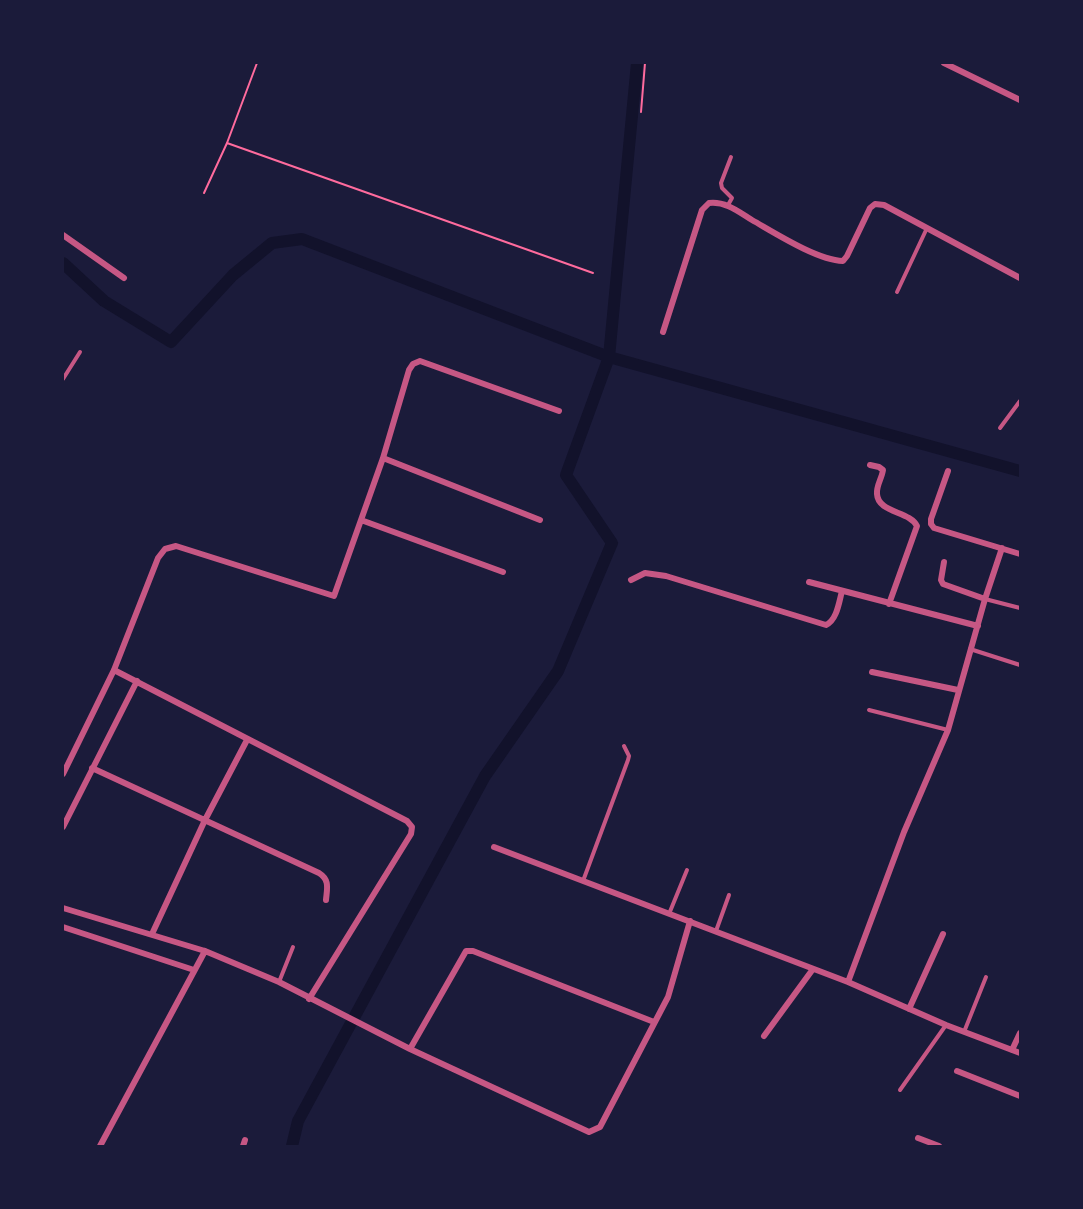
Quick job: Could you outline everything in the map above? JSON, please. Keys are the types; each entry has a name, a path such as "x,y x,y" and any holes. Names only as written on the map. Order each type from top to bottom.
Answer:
{"street":[{"path":"945,63 1020,100"},
{"path":"663,332 702,210 709,203 717,202 728,205 780,236 831,260 843,261 870,208 874,204 884,205 1020,278"},
{"path":"63,235 124,278"},
{"path":"63,774 114,670 158,558 165,549 176,546 334,596 382,458 409,370 413,364 420,362 559,411"},
{"path":"382,458 540,520"},
{"path":"870,465 883,470 877,494 879,501 912,519 917,526 890,604"},
{"path":"948,471 931,524 940,530 1019,551"},
{"path":"361,520 503,572"},
{"path":"848,982 904,832 948,730 985,598 1002,548"},
{"path":"944,562 941,580 943,584 985,598"},
{"path":"631,580 645,573 666,576 826,625 834,618 842,591"},
{"path":"809,582 978,626"},
{"path":"114,670 407,821 412,827 411,834 309,999"},
{"path":"872,672 958,690"},
{"path":"63,827 136,681"},
{"path":"152,933 205,819 248,740"},
{"path":"92,768 320,873 326,877 328,883 326,900"},
{"path":"494,847 848,982 946,1025 1020,1053"},
{"path":"63,908 152,933 205,951 279,982 410,1049 589,1132 600,1127 668,997 690,921"},
{"path":"63,927 194,970"},
{"path":"909,1009 943,934"},
{"path":"100,1146 205,951"},
{"path":"410,1049 466,951 473,951 654,1022"},
{"path":"764,1036 813,969"},
{"path":"1012,1050 1020,1033"},
{"path":"957,1071 1020,1096"},
{"path":"918,1138 939,1146"}],"lane":[{"path":"728,205 732,198 722,188 721,183 731,157"},
{"path":"897,292 927,228"},
{"path":"63,379 80,352"},
{"path":"1000,428 1020,401"},
{"path":"985,598 1020,609"},
{"path":"970,649 1020,665"},
{"path":"869,710 948,730"},
{"path":"583,881 628,760 629,756 624,746"},
{"path":"669,914 687,870"},
{"path":"716,931 729,895"},
{"path":"279,982 293,947"},
{"path":"964,1032 986,977"},
{"path":"900,1090 946,1025"}],"path":[{"path":"204,193 227,143 257,63"},
{"path":"640,112 645,63"},
{"path":"227,143 593,273"}],"waterway":[{"path":"292,1146 298,1121 485,776 558,671 612,543 566,475 609,357 637,63"},
{"path":"63,263 104,301 171,342 233,275 272,243 302,239 609,357 1020,471"}]}
